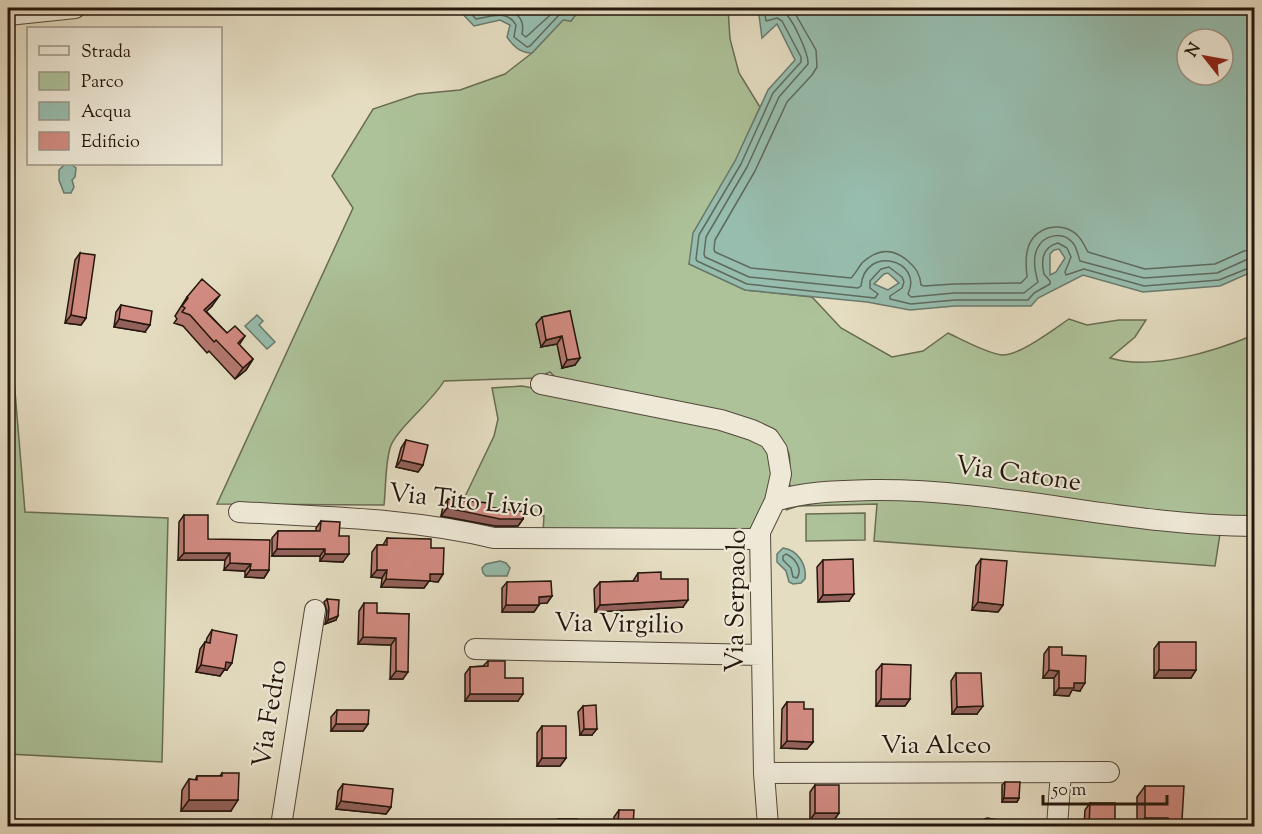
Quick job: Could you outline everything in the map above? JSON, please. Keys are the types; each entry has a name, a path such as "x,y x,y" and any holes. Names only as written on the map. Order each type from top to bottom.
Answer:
{"street":[{"path":"8,15 75,8"},
{"name":"Via Serpaolo","path":"541,384 720,420 769,438 777,450 781,474 775,501 760,532 764,773 768,826"},
{"name":"Via Catone","path":"775,501 794,495 830,492 918,490 949,492 1132,518 1254,526"},
{"name":"Via Tito Livio","path":"239,512 408,522 494,538 760,539"},
{"name":"Via Fedro","path":"281,826 315,610"},
{"name":"Via Virgilio","path":"475,649 762,656"},
{"path":"1057,826 1061,772"},
{"name":"Via Alceo","path":"764,773 1109,772"}],"green space":[{"path":"581,8 728,8 730,39 739,73 760,107 689,264 745,290 812,297 841,328 892,357 923,351 948,333 989,352 1009,354 1036,341 1069,319 1087,325 1119,320 1146,320 1135,337 1110,358 1127,361 1164,361 1184,357 1203,353 1254,335 1254,520 791,487 788,481 789,454 784,443 774,432 559,381 550,372 537,378 444,381 393,441 387,462 384,505 217,504 353,208 332,176 373,109 418,94 460,90 505,74 532,53 563,20 571,21"},
{"path":"8,319 25,512 168,518 162,762 8,754"},
{"path":"522,386 675,415 763,442 774,462 766,500 758,518 747,532 543,532 544,516 460,507 494,436 498,419 492,388"},
{"path":"911,494 1220,534 1215,566 874,541 877,504 798,506 786,510 794,502"},
{"path":"865,513 865,540 806,541 806,514"}],"water":[{"path":"457,8 581,8 571,21 563,20 532,53 528,53 514,46 507,37 510,25 500,20 474,26"},
{"path":"758,8 1254,8 1254,271 1220,286 1143,292 1083,275 1038,298 1031,306 955,306 910,310 867,302 745,290 689,264 693,233 735,161 768,90 795,60 777,24 762,38","holes":["1059,249 1065,258 1056,272 1050,275 1050,254","888,273 899,283 888,290 874,284"]},
{"path":"64,165 72,165 76,168 71,193 64,193 59,180 59,170"},
{"path":"257,315 263,321 259,325 275,342 267,349 245,326"},
{"path":"783,548 797,555 803,564 805,579 801,583 789,582 786,571 777,562 777,554"},
{"path":"500,561 506,563 510,568 507,576 486,576 483,573 482,568 486,564"}],"building":[{"path":"80,253 95,255 86,318 71,315"},
{"path":"202,279 220,295 204,310 227,333 235,326 245,336 238,343 253,359 243,368 216,340 214,342 190,315 182,312 185,308 182,306 187,297"},
{"path":"121,305 152,311 150,325 119,319"},
{"path":"570,311 580,358 567,360 562,336 546,340 542,317"},
{"path":"406,440 428,445 423,465 401,460"},
{"path":"448,499 488,503 487,507 524,512 523,519 500,519 447,508"},
{"path":"184,515 208,515 208,539 270,540 269,570 250,570 251,564 230,563 230,553 184,553"},
{"path":"321,521 340,522 339,536 349,536 349,554 325,554 325,549 277,549 278,531 320,531"},
{"path":"387,538 431,539 431,548 444,548 443,574 430,574 430,581 386,579 387,570 377,570 377,545 387,545"},
{"path":"853,559 854,594 823,595 823,560"},
{"path":"981,559 1007,561 1003,605 978,602"},
{"path":"661,572 661,579 688,579 688,600 600,605 600,582 638,581 638,573"},
{"path":"551,581 552,596 539,597 539,605 506,605 507,582"},
{"path":"327,599 339,600 338,616 328,620 329,608"},
{"path":"364,603 377,603 377,613 409,614 408,672 396,671 396,638 363,637"},
{"path":"212,630 237,635 232,663 226,662 225,669 201,665 205,642 210,643"},
{"path":"1159,642 1196,642 1196,670 1159,670"},
{"path":"1049,647 1062,647 1062,655 1086,656 1085,683 1074,683 1074,688 1059,688 1059,671 1049,670"},
{"path":"488,661 505,661 505,678 523,678 523,694 470,694 470,667 488,666"},
{"path":"882,664 911,665 910,699 881,699"},
{"path":"956,673 981,673 983,706 957,707"},
{"path":"787,702 804,702 804,709 813,709 813,742 787,741"},
{"path":"596,705 597,729 584,729 583,706"},
{"path":"337,710 369,710 368,724 336,724"},
{"path":"542,726 566,726 566,758 542,758"},
{"path":"222,773 239,773 238,800 189,800 189,779 197,780 197,776 222,776"},
{"path":"1005,782 1020,782 1019,798 1004,798"},
{"path":"343,784 393,789 391,807 341,801"},
{"path":"815,785 839,785 839,813 815,813"},
{"path":"1145,786 1184,786 1182,820 1145,818"},
{"path":"1090,803 1115,803 1115,826 1089,826"},
{"path":"8,809 14,809 13,819 26,820 25,826 8,826"},
{"path":"619,810 634,810 633,826 603,826 603,823 618,824"},
{"path":"987,818 1004,821 1003,826 974,826"},
{"path":"558,819 577,819 577,826 558,826"}]}
